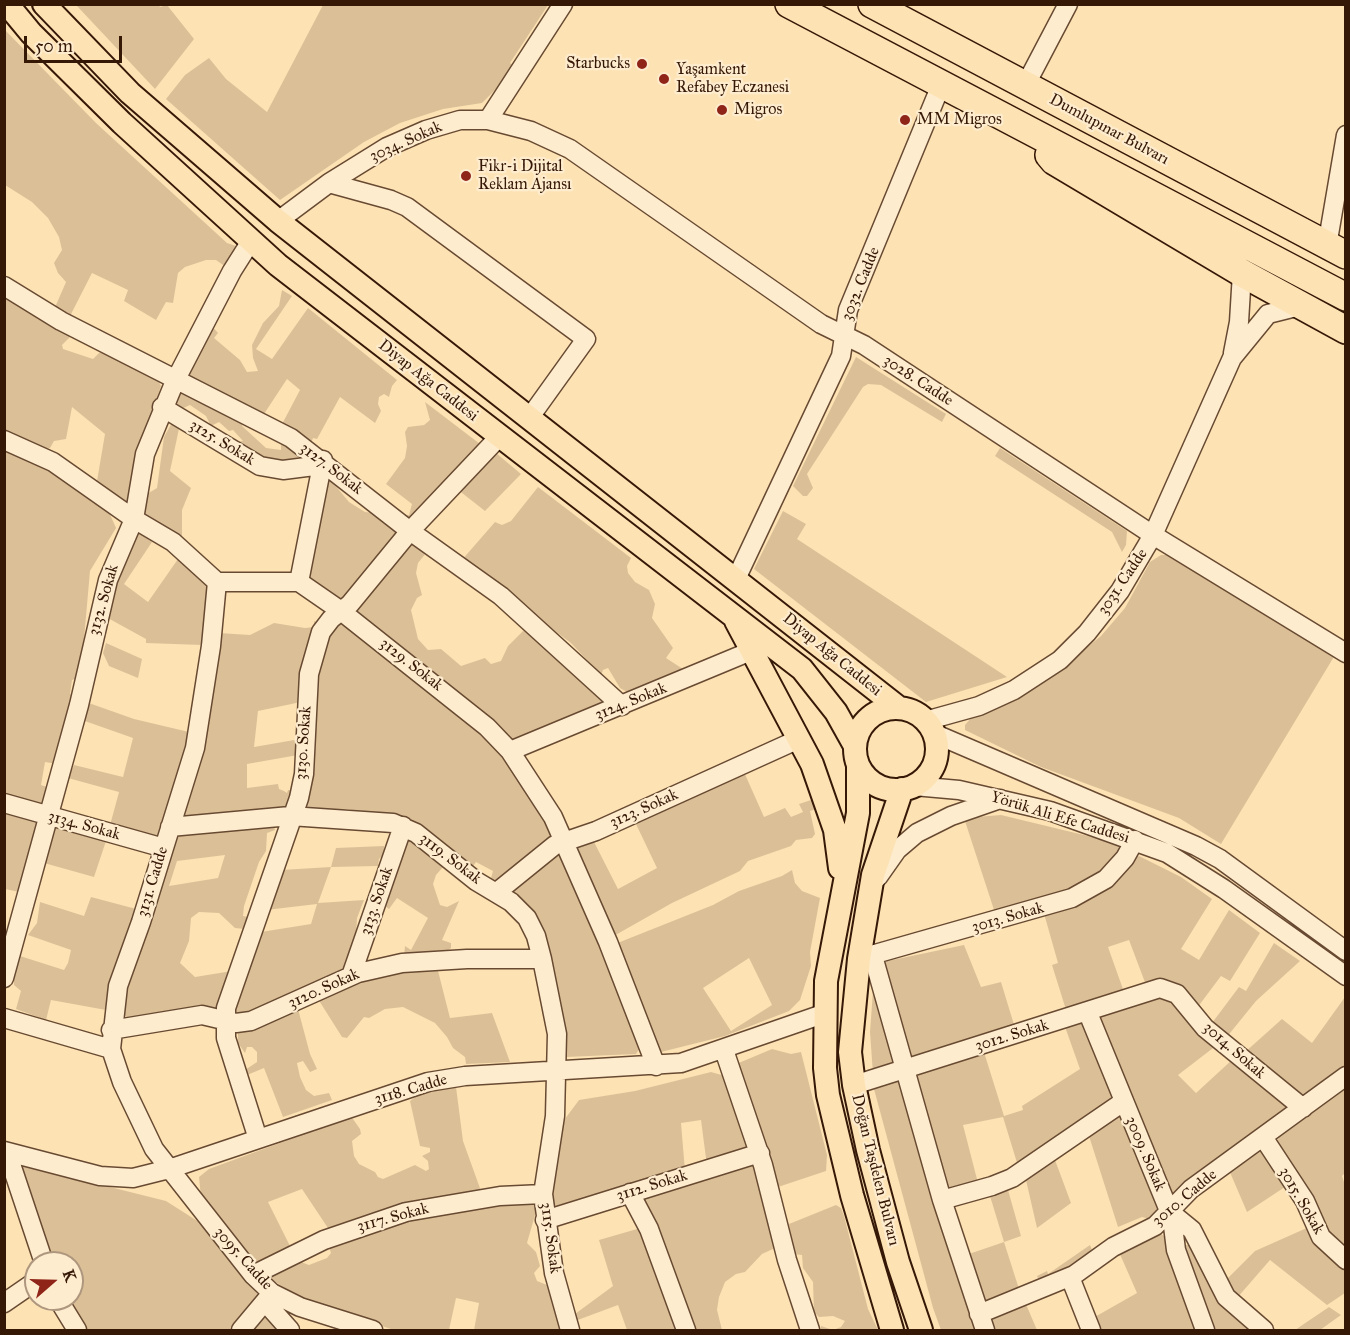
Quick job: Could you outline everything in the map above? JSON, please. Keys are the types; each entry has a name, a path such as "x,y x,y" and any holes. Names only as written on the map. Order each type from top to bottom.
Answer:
{"highway":[{"path":"789,4 1346,297"},
{"name":"Dumlupınar Bulvarı","path":"872,4 1336,251"},
{"path":"1028,128 1054,161 1242,273 1346,330"}],"main road":[{"name":"Diyap Ağa Caddesi","path":"7,4 85,87 251,241 500,437 731,612 807,674 839,717 857,756 876,785 889,789 908,788"},
{"name":"Diyap Ağa Caddesi","path":"44,4 130,93 278,222 899,708 913,712 929,727"},
{"path":"731,612 799,739 819,782 835,830 842,887"},
{"name":"Diyap Ağa Caddesi","path":"823,1014 830,948 858,813 857,735 869,718 878,712 899,708"},
{"path":"866,957 870,892 880,848 908,788 931,769 936,745 929,727"},
{"name":"Doğan Taşdelen Bulvarı","path":"866,957 853,1005 850,1052 854,1085 884,1210 921,1330"},
{"name":"Doğan Taşdelen Bulvarı","path":"823,1014 828,1095 860,1223 892,1330"}],"street":[{"path":"488,120 563,4"},
{"path":"1025,86 1061,7"},
{"name":"3032. Cadde","path":"736,579 841,356 848,310 941,85"},
{"name":"3034. Sokak","path":"278,222 329,183 387,147 426,130 460,120 488,120"},
{"name":"3028. Cadde","path":"488,120 531,131 570,149 821,324 864,345 1153,535 1346,653"},
{"path":"1336,251 1346,135"},
{"path":"329,183 385,198 407,207 586,339 530,417"},
{"name":"3132. Sokak","path":"4,978 80,705 100,609 115,561 134,519 145,454 174,381 231,270 251,241"},
{"name":"3031. Cadde","path":"929,727 997,699 1031,681 1060,660 1087,633 1115,598 1153,535 1232,358 1239,322 1242,273"},
{"name":"3127. Sokak","path":"4,286 60,321 174,381 283,434 410,531 501,596 622,706"},
{"name":"3031. Cadde","path":"1232,358 1268,314 1300,306"},
{"name":"3125. Sokak","path":"162,407 260,466 284,470 322,462"},
{"name":"3130. Sokak","path":"258,1139 226,1038 226,1008 281,852 290,816 299,798 304,774 309,674 321,632 342,611 410,531 500,437"},
{"path":"4,440 53,462 134,519 173,542 217,582 299,582 322,462"},
{"name":"3131. Cadde","path":"169,1169 138,1119 111,1049 111,1030 118,986 195,748 211,646 217,582"},
{"name":"3129. Sokak","path":"299,582 342,611 448,695 510,751 553,817 564,840 608,942 656,1066"},
{"name":"3124. Sokak","path":"510,751 752,651"},
{"name":"Yörük Ali Efe Caddesi","path":"929,727 1196,846 1220,859 1346,951"},
{"name":"3123. Sokak","path":"497,892 546,850 564,840 596,831 799,739"},
{"name":"Yörük Ali Efe Caddesi","path":"908,788 959,790 1001,799 1074,819 1167,853 1203,874 1346,976"},
{"path":"870,892 887,862 917,833 951,816 1001,799"},
{"name":"3134. Sokak","path":"4,803 164,848"},
{"name":"3119. Sokak","path":"170,827 290,816 393,823 416,833 476,881 497,892 527,918 536,936 554,1010 558,1072"},
{"name":"3133. Sokak","path":"351,976 403,826"},
{"name":"3013. Sokak","path":"866,957 1054,905 1081,894 1098,885 1112,873 1125,858 1135,840"},
{"path":"866,957 905,1070 942,1200 982,1322"},
{"name":"3120. Sokak","path":"111,1030 202,1015 236,1023 251,1021 351,976 402,963 467,959 542,959"},
{"name":"3012. Sokak","path":"854,1085 1088,1013 1151,989 1169,989"},
{"name":"3014. Sokak","path":"1169,989 1177,994 1205,1028 1303,1108"},
{"name":"3009. Sokak","path":"1088,1013 1170,1212 1176,1250 1205,1330"},
{"name":"3118. Cadde","path":"6,1151 110,1178 133,1178 169,1169 428,1082 465,1076 681,1063 823,1014"},
{"path":"4,1018 111,1049"},
{"path":"724,1050 760,1154 787,1260 810,1330"},
{"name":"3115. Sokak","path":"558,1072 555,1116 543,1194 544,1220 554,1273 570,1330"},
{"name":"3010. Cadde","path":"982,1322 1070,1277 1113,1247 1155,1226 1191,1189 1346,1076"},
{"path":"942,1200 1012,1178 1123,1102"},
{"name":"3015. Sokak","path":"1263,1137 1305,1201 1322,1237 1346,1260"},
{"path":"6,1151 40,1251"},
{"name":"3112. Sokak","path":"544,1220 760,1154"},
{"name":"3095. Cadde","path":"169,1169 269,1298 373,1330"},
{"path":"630,1193 649,1229 686,1330"},
{"name":"3117. Sokak","path":"253,1275 324,1240 406,1212 500,1196 543,1194"},
{"path":"1170,1212 1192,1230 1226,1297 1264,1330"},
{"path":"1070,1277 1091,1330"},
{"path":"4,1303 24,1289"},
{"path":"241,1330 269,1298 290,1330"},
{"path":"65,1311 77,1330"}],"shaded area":[{"path":"79,4 158,4 160,7 167,5 194,39 155,89 77,6"},
{"path":"323,5 548,5 510,63 517,68 482,103 443,109 400,123 364,142 280,200 166,99 185,75 209,58 226,79 267,112"},
{"path":"4,29 96,123 227,243 236,246 235,253 226,267 216,260 206,260 185,267 178,273 173,303 166,302 156,320 124,301 128,290 92,273 69,318 53,312 66,282 58,273 54,263 62,250 59,237 48,218 32,202 5,185"},
{"path":"282,290 292,296 256,349 272,359 308,308 397,380 392,386 389,397 384,394 379,397 378,404 381,411 375,423 340,397 317,439 313,438 311,443 281,426 300,390 287,379 262,417 184,380 211,325 218,333 214,338 240,360 247,372 258,371 253,358 252,345 263,323 279,306"},
{"path":"4,295 68,331 70,337 62,345 63,349 93,359 99,353 107,352 158,380 161,386 148,423 132,499 127,502 97,481 105,434 72,407 66,439 54,441 50,448 42,450 32,443 5,433"},
{"path":"856,357 946,414 942,422 881,385 868,384 863,387 807,474 813,488 807,496 803,496 793,486"},
{"path":"182,390 244,420 242,426 266,448 281,450 281,438 306,461 267,461 234,442 243,441 233,430 229,431 219,422 211,426 206,416 190,405 179,410 175,406 174,397"},
{"path":"425,402 480,444 415,520 405,520 397,515 409,515 412,504 386,484 405,458 407,446 405,432 408,427 424,425 430,420"},
{"path":"173,421 180,424 170,471 191,488 182,510 182,537 161,525 146,521 142,511 147,494 157,488 164,437"},
{"path":"4,446 36,461 94,500 109,512 116,528 90,571 78,678 72,680 70,694 77,696 57,764 45,762 41,785 50,788 46,801 40,807 5,796"},
{"path":"1000,448 1127,531 1126,545 1122,552 1112,532 995,456"},
{"path":"496,453 521,474 485,511 457,489"},
{"path":"328,477 335,478 334,484 349,502 365,512 375,513 399,531 399,537 340,601 305,578"},
{"path":"538,487 631,558 627,566 628,573 635,582 649,590 655,604 652,618 673,648 666,658 686,671 662,677 660,684 634,694 627,692 620,688 608,668 603,670 601,675 571,643 461,561 495,522 502,525 511,521"},
{"path":"783,511 806,524 797,539 1007,677 926,702 754,569"},
{"path":"139,533 152,542 124,584 148,602 178,559 207,585 202,645 146,643 146,639 106,617 115,575 131,539"},
{"path":"414,542 426,553 418,563 416,573 422,595 417,598 411,610 418,639 428,650 441,649 461,666 485,658 491,664 501,661 508,646 523,631 530,632 610,702 515,743 355,615 355,605 409,544"},
{"path":"1161,555 1169,555 1335,655 1221,844 1179,818 1041,767 965,730 965,725 971,718 1005,704 1063,667 1101,636 1125,608 1150,562"},
{"path":"314,621 316,622 301,702 258,711 254,747 300,739 298,755 247,764 247,788 278,784 279,789 287,793 288,790 292,790 287,809 189,820 184,814 184,806 219,633 250,635 274,623 305,628 314,627"},
{"path":"341,621 487,735 530,793 553,835 499,883 490,882 493,871 476,862 469,872 369,816 349,809 303,810 313,703 325,634"},
{"path":"106,643 142,659 138,678 109,666 103,653"},
{"path":"86,702 134,719 189,732 185,757 161,840 109,829 119,792 68,778 74,765 123,777 133,738 82,720"},
{"path":"744,772 764,817 785,808 791,817 803,812 799,804 817,798 819,808 810,811 815,834 812,838 796,840 791,846 748,861 740,871 672,903 612,937 576,852 578,847 591,843 593,840 618,889 657,868 635,822"},
{"path":"5,808 39,820 24,893 5,889"},
{"path":"1001,815 1121,844 1116,858 1099,879 996,916 964,818"},
{"path":"273,823 275,830 267,833 266,851 259,862 244,906 243,916 248,917 245,929 235,928 219,913 199,912 191,918 189,941 180,963 195,977 232,971 220,1008 130,1020 120,1011 121,989 177,836","holes":["225,855 218,878 169,886 177,861"]},
{"path":"60,826 106,841 94,877 44,863 55,827"},
{"path":"404,835 441,862 443,867 436,875 433,884 440,905 447,907 459,901 442,940 451,943 451,948 446,952 404,957 405,946 411,950 428,918 397,898 389,909 380,902"},
{"path":"384,846 384,854 379,859 378,866 331,867 336,848"},
{"path":"560,849 595,924 641,1046 636,1054 566,1057 565,1034 511,889"},
{"path":"1139,856 1181,877 1212,899 1181,949 1199,960 1229,910 1260,933 1230,981 1221,976 1197,1008 1146,985 1129,940 1108,947 1124,992 1067,1013 1052,965 1058,963 1043,910"},
{"path":"331,867 318,903 364,900 357,918 356,935 346,967 338,976 279,1004 235,1017 237,996 243,987 261,932 311,924 317,904 266,910 281,870"},
{"path":"792,870 795,883 802,891 820,898 810,952 811,966 800,1000 789,1011 725,1036 661,1052 655,1048 615,944 713,905 739,891 782,876","holes":["749,958 772,1005 731,1031 703,988"]},
{"path":"91,897 140,910 106,1010 51,1000 46,1020 16,1009 21,991 14,985 14,967 20,956 64,970 71,950 28,935 37,923 40,902 84,916"},
{"path":"1274,943 1300,961 1256,1001 1226,1038 1212,1023 1239,987 1246,991"},
{"path":"964,945 981,987 1001,982 1015,1028 912,1061 883,962"},
{"path":"437,967 450,1018 492,1013 510,1062 466,1064 465,1057 453,1048 435,1023 403,1007 385,1009 369,1018 364,1017 347,1038 342,1037 318,999 357,979 385,972"},
{"path":"874,977 900,1065 873,1074 870,1032"},
{"path":"1153,993 1173,999 1217,1045 1178,1075 1196,1093 1233,1059 1287,1105 1288,1109 1171,1197 1098,1017"},
{"path":"1345,997 1345,1067 1301,1098 1244,1053 1282,1019 1312,1043"},
{"path":"298,1009 310,1054 317,1069 310,1072 303,1061 297,1063 300,1077 306,1090 314,1096 329,1093 332,1100 283,1117 264,1068 247,1075 245,1070 257,1062 257,1052 252,1047 247,1047 245,1053 238,1043 238,1032"},
{"path":"1081,1022 1087,1025 1116,1096 1018,1166 1003,1117 963,1125 978,1183 954,1189 946,1187 913,1074 983,1049 1004,1116 1023,1110 1022,1106 1080,1069 1064,1024"},
{"path":"772,1049 791,1054 801,1052 827,1155 826,1171 778,1187 734,1065"},
{"path":"711,1072 725,1076 749,1150 707,1166 701,1120 681,1123 685,1171 558,1209 551,1199 559,1127 579,1100 635,1091"},
{"path":"898,1075 978,1330 941,1330 933,1308 874,1089"},
{"path":"456,1087 463,1141 481,1191 447,1195 420,1202 330,1231 302,1189 268,1202 291,1248 259,1262 248,1258 201,1198 199,1177 209,1169 348,1118 353,1119 361,1134 352,1141 354,1156 359,1164 375,1172 378,1177 383,1179 415,1165 426,1171 429,1169 428,1161 422,1156 430,1152 430,1148 420,1146 410,1101 422,1092"},
{"path":"1345,1088 1346,1172 1342,1176 1345,1185 1345,1253 1333,1243 1277,1147 1277,1141 1281,1133"},
{"path":"1122,1114 1161,1208 1153,1220 1142,1217 1118,1227 1089,1136 1115,1115"},
{"path":"1264,1146 1288,1185 1247,1212 1229,1170"},
{"path":"1055,1160 1071,1203 1037,1228 1026,1180"},
{"path":"754,1162 761,1174 758,1186 775,1248 762,1254 745,1272 736,1274 725,1282 717,1310 722,1330 690,1330 640,1198"},
{"path":"18,1164 166,1201 210,1229 233,1264 260,1297 233,1330 85,1330 73,1311 84,1311 84,1251 45,1251"},
{"path":"1008,1190 1021,1236 1004,1242 990,1196"},
{"path":"531,1202 537,1208 527,1243 536,1252 540,1266 534,1273 537,1281 547,1285 553,1291 566,1330 474,1330 479,1303 456,1298 449,1330 394,1330 308,1302 269,1278 274,1272 302,1257 301,1262 309,1265 327,1258 331,1253 329,1247 343,1238 446,1210"},
{"path":"836,1205 841,1208 844,1216 868,1309 878,1330 833,1330 841,1327 845,1321 833,1316 819,1317 814,1312 813,1282 803,1268 802,1255 794,1254 789,1224"},
{"path":"1309,1227 1345,1265 1345,1293 1327,1305 1270,1260 1237,1298 1226,1280 1255,1251"},
{"path":"637,1229 646,1229 681,1330 627,1330 618,1305 575,1321 575,1314 613,1286 599,1240"},
{"path":"1159,1232 1166,1238 1199,1330 1097,1330 1093,1318 1137,1293 1119,1252"},
{"path":"1004,1242 1019,1289 985,1302 966,1255"},
{"path":"1090,1245 1092,1250 1088,1256 1074,1269 1039,1281 1037,1276 1047,1271 1048,1274"},
{"path":"1186,1245 1192,1245 1252,1330 1211,1330 1183,1253"},
{"path":"1025,1302 1037,1330 993,1330 989,1317"},
{"path":"1329,1307 1341,1315 1320,1330 1295,1330"},
{"path":"264,1315 284,1330 248,1330"},
{"path":"821,1326 833,1330 821,1330"}],"place":[{"name":"Starbucks","path":"642,64"},
{"name":"Yaşamkent Refabey Eczanesi","path":"664,79"},
{"name":"Migros","path":"722,110"},
{"name":"MM Migros","path":"905,120"},
{"name":"Fikr-i Dijital Reklam Ajansı","path":"466,176"}]}
